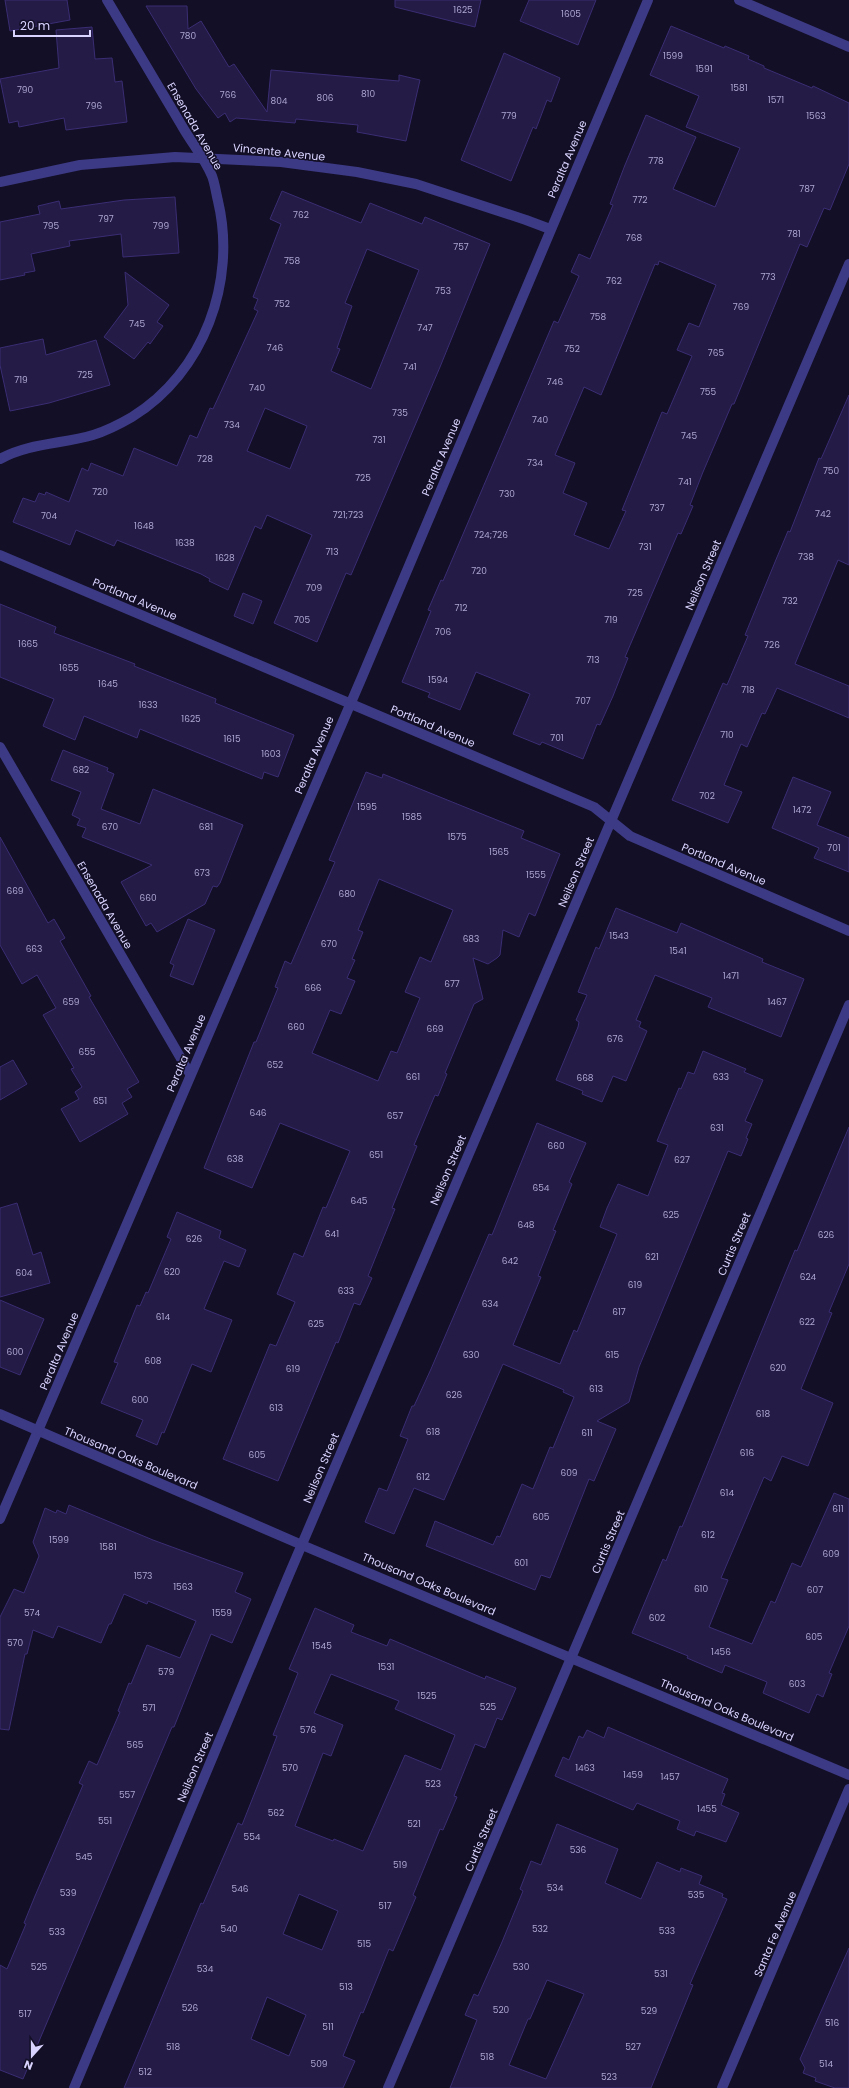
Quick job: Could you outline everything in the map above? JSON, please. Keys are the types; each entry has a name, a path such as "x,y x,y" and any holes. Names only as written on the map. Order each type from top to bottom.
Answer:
{"street":[{"name":"Ensenada Avenue","path":"0,459 12,452 31,446 93,435 115,427 152,404 169,388 198,349 215,305 221,283 224,260 224,235 220,209 212,177 108,0"},
{"name":"Peralta Avenue","path":"0,1519 350,704 648,0"},
{"path":"739,0 849,47"},
{"name":"Vincente Avenue","path":"0,182 80,165 175,157 201,157 281,162 357,172 416,184 550,229"},
{"name":"Neilson Street","path":"74,2088 302,1544 849,264"},
{"name":"Portland Avenue","path":"0,555 594,807 630,836 849,931"},
{"name":"Ensenada Avenue","path":"0,748 190,1074"},
{"name":"Curtis Street","path":"388,2088 849,1005"},
{"name":"Thousand Oaks Boulevard","path":"0,1414 302,1544 849,1775"},
{"name":"Santa Fe Avenue","path":"722,2088 849,1789"}],"building":[{"path":"5,0 67,0 70,20 10,31"},
{"path":"395,0 481,0 475,27 395,7"},
{"path":"529,0 596,0 578,45 520,21"},
{"path":"146,6 187,6 188,29 201,21 229,67 234,64 267,112 271,70 399,81 399,75 420,80 406,141 357,132 358,125 296,119 295,123 236,118 230,122 225,113 218,118 196,89"},
{"path":"671,26 724,48 725,46 749,56 748,59 764,66 764,68 812,88 813,86 849,103 849,164 830,210 824,208 807,247 800,244 734,404 732,404 703,472 690,505 693,506 681,534 678,533 625,657 628,658 613,696 600,725 597,724 583,759 542,742 540,745 513,734 530,694 476,672 460,710 428,697 430,693 402,682 431,611 428,610 441,580 443,581 554,321 558,323 579,276 571,272 579,254 590,259 613,205 610,204 646,115 696,137 673,189 715,207 740,148 686,127 699,96 650,75","holes":["659,261 716,285 699,327 689,323 677,350 692,356 667,414 662,412 622,510 626,511 609,549 574,535 587,503 563,493 575,463 555,455 584,387 601,395 655,264 658,265"]},
{"path":"92,27 95,59 112,58 115,82 122,81 127,122 66,130 64,118 19,127 18,121 9,123 0,79 59,68 56,30"},
{"path":"504,53 560,78 551,102 547,100 536,129 533,127 511,181 461,160"},
{"path":"282,191 361,223 370,203 422,224 425,217 490,244 440,367 351,575 346,573 317,642 274,623 312,535 267,515 261,529 255,526 228,590 209,581 210,579 201,574 117,540 114,546 76,530 70,545 13,522 23,498 35,502 39,493 45,495 46,492 69,502 82,468 88,471 91,463 123,476 134,448 177,466 190,435 197,438 210,408 213,409 258,311 254,309 258,299 253,297 281,224 270,219","holes":["367,249 419,270 371,389 331,371 340,349 337,348 352,306 345,303","265,408 307,426 290,469 247,451"]},
{"path":"175,197 179,253 123,257 121,234 69,241 70,246 31,254 35,271 24,273 25,275 0,280 0,222 40,214 38,206 59,201 61,209 124,200"},
{"path":"125,272 169,305 157,322 163,326 150,344 148,342 134,359 104,337 128,305"},
{"path":"43,339 46,355 96,340 110,385 49,403 10,411 0,365 0,348"},
{"path":"849,395 849,565 838,560 795,664 849,686 849,718 777,688 765,714 762,713 747,747 741,744 724,785 742,792 728,823 672,800 723,683 727,685 748,636 745,635 788,531 790,532 819,458 821,459"},
{"path":"243,593 262,601 253,624 234,616"},
{"path":"0,604 56,627 54,633 135,664 134,666 216,699 215,703 294,735 278,777 264,772 262,779 140,729 137,738 84,716 75,740 43,726 54,699 0,677"},
{"path":"63,750 108,768 107,771 114,774 101,809 140,824 153,789 243,825 220,883 217,887 213,886 205,904 157,932 151,923 146,926 121,882 152,865 82,837 86,828 77,825 80,819 72,815 81,792 51,780"},
{"path":"366,772 382,778 383,774 524,831 521,838 560,854 535,916 529,913 519,937 503,930 500,955 497,958 488,964 473,958 483,999 474,1004 445,1073 447,1074 438,1096 435,1095 414,1145 417,1146 392,1208 395,1209 368,1276 372,1278 360,1305 354,1303 338,1343 336,1342 278,1481 223,1459 270,1344 276,1346 295,1302 277,1294 294,1253 303,1257 323,1207 326,1208 350,1151 280,1123 252,1188 204,1168 254,1042 256,1042 278,988 275,987 285,961 291,964 335,862 329,860","holes":["379,879 453,910 431,962 420,957 405,992 420,998 397,1053 391,1051 378,1081 312,1053 330,1010 341,1014 355,981 347,978 355,960 352,959 363,932 358,930"]},
{"path":"793,777 831,792 817,825 849,838 849,872 814,858 819,848 772,828"},
{"path":"0,837 48,923 54,919 65,938 60,941 91,996 89,997 139,1082 127,1089 132,1097 122,1103 128,1114 80,1142 61,1109 79,1099 75,1092 82,1087 71,1069 74,1068 43,1015 56,1008 37,975 22,984 0,945"},
{"path":"616,908 677,933 681,923 763,959 762,962 804,979 781,1037 708,1007 712,998 655,975 636,1020 641,1022 639,1027 647,1031 626,1081 613,1076 602,1102 582,1094 583,1091 556,1080 578,1027 579,1022 576,1020 587,995 578,992 596,947 599,949"},
{"path":"188,919 215,930 193,985 170,976 174,965 170,963"},
{"path":"703,1051 746,1069 744,1072 763,1080 745,1121 752,1124 746,1138 748,1139 741,1156 728,1151 639,1367 629,1402 597,1421 616,1429 594,1481 589,1479 550,1578 541,1575 535,1590 426,1546 435,1521 493,1545 497,1536 500,1537 522,1484 533,1489 550,1447 553,1448 574,1397 563,1392 564,1390 503,1364 444,1500 414,1488 394,1534 365,1522 379,1488 387,1491 408,1439 400,1436 412,1406 414,1406 431,1369 489,1234 492,1235 537,1123 586,1143 569,1182 572,1184 553,1230 556,1231 538,1276 541,1277 513,1345 560,1364 574,1330 577,1332 617,1234 600,1227 607,1208 618,1184 648,1196 668,1145 657,1141 679,1088 681,1089 688,1072 694,1074"},
{"path":"13,1060 27,1084 0,1100 0,1067"},
{"path":"849,1127 849,1264 829,1312 832,1313 801,1389 833,1403 808,1466 782,1456 771,1481 764,1477 721,1578 728,1580 709,1627 752,1644 771,1601 775,1603 792,1563 801,1567 834,1493 849,1499 849,1626 829,1673 832,1674 823,1697 817,1694 809,1713 763,1693 767,1682 725,1665 722,1673 687,1658 688,1656 632,1633 663,1559 666,1561 680,1526 682,1527 795,1250 797,1251"},
{"path":"17,1203 33,1255 41,1252 50,1283 0,1297 0,1208"},
{"path":"177,1212 221,1231 219,1238 246,1250 239,1267 224,1261 204,1309 232,1320 211,1372 192,1364 164,1433 162,1432 157,1445 136,1436 143,1420 101,1403 118,1363 114,1362 137,1305 140,1306 146,1292 148,1293 171,1239 167,1237"},
{"path":"0,1300 44,1319 20,1375 0,1367"},
{"path":"69,1505 153,1540 243,1573 235,1592 251,1599 232,1643 211,1634 174,1727 172,1727 23,2079 0,2070 0,1965 7,1969 26,1924 24,1923 35,1896 83,1785 79,1783 89,1761 97,1765 120,1712 118,1711 129,1683 131,1684 147,1645 180,1658 196,1621 148,1601 147,1604 124,1594 101,1643 58,1626 53,1638 33,1630 27,1654 25,1654 9,1730 0,1729 0,1617 14,1589 24,1593 39,1556 33,1542 45,1508 56,1513 57,1510 66,1514"},
{"path":"315,1608 354,1625 351,1632 387,1646 390,1639 485,1679 486,1676 516,1688 502,1720 497,1718 485,1748 475,1744 454,1796 457,1797 443,1830 440,1829 413,1895 416,1897 393,1951 389,1949 363,2013 361,2012 343,2056 355,2061 343,2088 124,2088 201,1903 203,1904 238,1823 242,1825 263,1772 277,1736 273,1735 298,1673 289,1669","holes":["331,1674 399,1701 395,1709 455,1735 441,1770 405,1755 363,1851 334,1839 333,1841 295,1826 323,1753 331,1756 343,1725 314,1713","299,1894 338,1911 322,1950 283,1934","267,1997 306,2015 289,2056 251,2039"]},
{"path":"608,1727 728,1779 722,1793 725,1794 721,1805 739,1813 726,1842 696,1831 694,1836 677,1829 680,1821 637,1803 633,1810 555,1776 563,1757 569,1760 579,1736 583,1738 587,1730 604,1738"},
{"path":"557,1824 618,1849 605,1883 641,1899 657,1862 680,1872 681,1868 702,1876 699,1884 723,1894 722,1897 727,1899 690,1984 693,1985 651,2088 450,2088 477,2020 465,2015 474,1994 478,1996 502,1942 523,1891 520,1889 531,1861 541,1865","holes":["547,1980 584,1994 546,2079 509,2065 528,2019 530,2019"]},
{"path":"849,1948 849,2088 835,2088 815,2081 816,2078 803,2073 805,2068 800,2059"}]}
